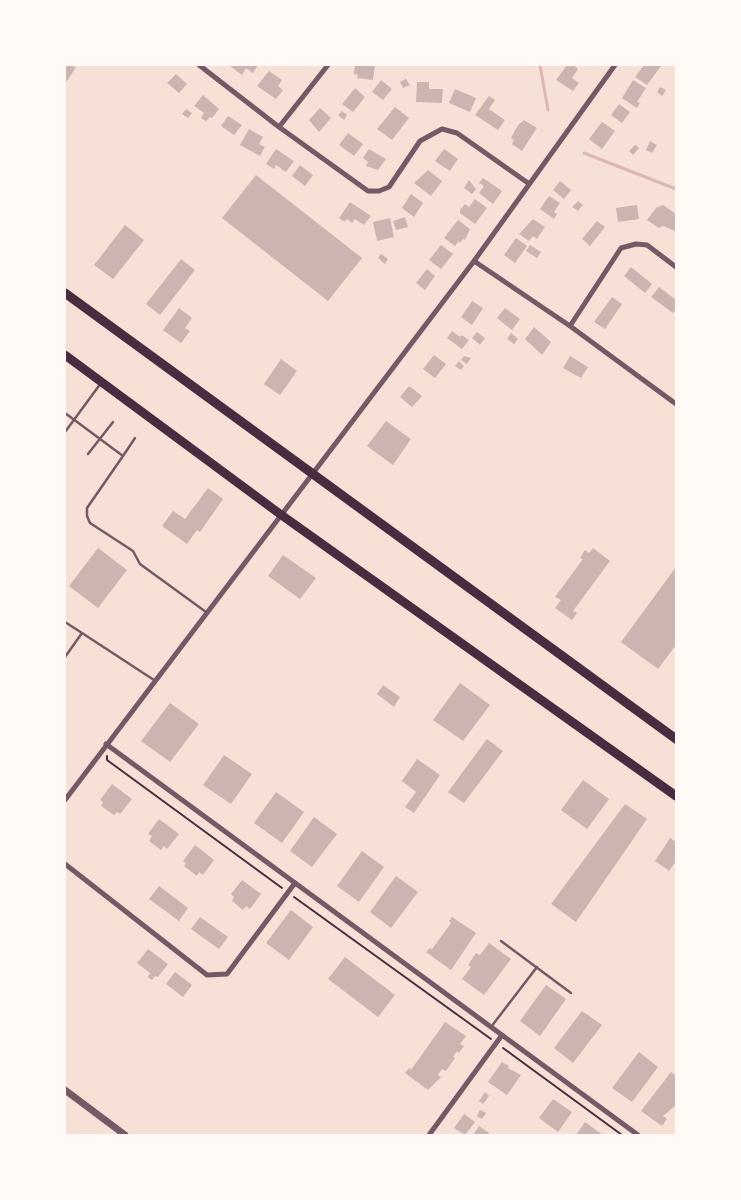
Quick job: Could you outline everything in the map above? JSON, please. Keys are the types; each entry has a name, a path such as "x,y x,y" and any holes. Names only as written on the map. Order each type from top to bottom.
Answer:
{"main road":[{"path":"65,293 676,739"},
{"path":"65,355 280,514 676,796"}],"street":[{"path":"199,65 279,127 368,191 379,191 388,187 420,141 442,129 457,133 528,183"},
{"path":"279,127 328,65"},
{"path":"65,800 154,680 280,514 314,473 474,260 615,65"},
{"path":"570,326 621,248 636,244 647,245 676,267"},
{"path":"474,260 570,326 676,404"},
{"path":"106,744 638,1135"},
{"path":"65,864 206,975 227,974 295,882"},
{"path":"431,1134 502,1035"},
{"path":"65,1090 125,1135"}],"lane":[{"path":"65,432 102,382"},
{"path":"65,413 124,456"},
{"path":"88,454 113,422"},
{"path":"135,438 87,508 90,524 133,551 140,564 206,612"},
{"path":"65,622 154,680"},
{"path":"65,658 82,633"},
{"path":"501,941 571,993"},
{"path":"491,1027 537,967"}],"path":[{"path":"106,744 107,760 622,1135"}],"building":[{"path":"65,65 76,67 65,84"},
{"path":"258,65 253,73 246,68 242,75 230,66"},
{"path":"355,65 375,65 373,80 357,78 358,75 354,74"},
{"path":"567,65 573,65 578,69 572,78 579,83 573,91 556,80"},
{"path":"644,65 661,66 647,85 635,77"},
{"path":"269,71 282,80 278,86 283,90 276,99 257,86"},
{"path":"176,74 187,84 179,93 167,83"},
{"path":"406,79 410,85 403,88 400,82"},
{"path":"381,80 392,89 383,100 372,92"},
{"path":"633,80 646,88 637,102 640,103 637,108 622,98"},
{"path":"417,82 429,82 429,89 443,89 442,103 416,102"},
{"path":"660,87 666,90 662,96 657,92"},
{"path":"355,88 365,97 353,112 342,104"},
{"path":"455,89 476,98 470,112 449,103"},
{"path":"203,95 219,109 212,118 210,117 206,121 201,118 204,113 194,106"},
{"path":"489,96 495,100 489,109 505,120 498,130 475,115"},
{"path":"619,104 630,112 622,123 611,115"},
{"path":"395,107 409,118 392,140 377,129"},
{"path":"320,108 331,118 319,132 309,120"},
{"path":"186,109 192,113 188,118 182,114"},
{"path":"342,111 347,115 344,120 338,115"},
{"path":"228,116 242,125 234,135 221,126"},
{"path":"524,120 537,128 522,151 512,144 514,140 511,138 518,125"},
{"path":"602,122 615,131 602,149 589,139"},
{"path":"249,129 263,137 259,144 265,147 260,156 240,145"},
{"path":"348,133 363,144 354,156 339,145"},
{"path":"650,141 657,145 652,153 646,150"},
{"path":"635,145 639,148 633,155 629,151"},
{"path":"276,149 294,161 286,172 276,165 274,169 266,164"},
{"path":"369,149 386,159 378,170 366,166 368,162 363,158"},
{"path":"444,149 458,159 450,171 435,161"},
{"path":"300,165 313,175 305,186 292,176"},
{"path":"428,170 442,181 431,196 414,183"},
{"path":"256,175 362,258 328,301 222,218"},
{"path":"483,178 502,191 493,204 479,193 484,186 479,183"},
{"path":"469,180 476,189 472,194 464,188"},
{"path":"560,181 571,190 564,199 553,190"},
{"path":"411,194 423,203 414,217 402,208"},
{"path":"549,196 560,203 554,212 557,214 554,219 540,209"},
{"path":"475,199 487,208 475,224 460,213 460,210 465,204 469,207"},
{"path":"578,201 583,205 578,211 572,207"},
{"path":"350,202 371,216 364,225 355,219 352,223 347,219 345,222 339,218"},
{"path":"637,205 639,219 618,222 616,208"},
{"path":"663,205 676,214 675,231 663,226 659,228 647,220 656,208"},
{"path":"405,217 408,227 396,230 393,221"},
{"path":"390,218 394,237 377,241 373,222"},
{"path":"533,219 545,227 537,239 533,236 529,241 519,234"},
{"path":"458,220 470,229 465,240 463,239 460,243 459,241 455,246 444,238"},
{"path":"597,221 605,227 590,246 582,239"},
{"path":"125,225 144,240 113,279 94,265"},
{"path":"516,238 527,246 515,263 504,255"},
{"path":"441,245 453,254 441,269 429,260"},
{"path":"530,245 541,252 537,258 526,251"},
{"path":"381,254 388,259 385,264 378,258"},
{"path":"181,259 195,270 160,315 146,304"},
{"path":"631,267 652,284 645,293 624,276"},
{"path":"427,269 435,276 425,290 416,283"},
{"path":"659,287 676,300 676,309 673,313 651,297"},
{"path":"612,297 622,304 605,329 594,322"},
{"path":"472,301 483,308 472,325 461,317"},
{"path":"179,308 192,318 185,328 190,331 181,343 163,330"},
{"path":"505,308 520,319 512,330 497,318"},
{"path":"534,327 551,342 542,355 525,339"},
{"path":"452,331 460,337 462,335 469,340 462,349 447,338"},
{"path":"477,332 485,338 480,345 472,338"},
{"path":"511,333 518,339 514,344 507,339"},
{"path":"434,355 446,364 435,378 423,369"},
{"path":"464,356 471,358 467,364 461,360"},
{"path":"570,356 588,367 581,378 563,368"},
{"path":"281,359 297,371 280,395 264,384"},
{"path":"459,361 464,366 461,370 455,366"},
{"path":"409,386 422,396 412,407 400,397"},
{"path":"386,421 411,439 393,465 367,446"},
{"path":"208,488 223,499 200,532 197,530 187,544 162,526 173,511 185,519"},
{"path":"98,548 127,570 98,608 69,586"},
{"path":"593,548 610,561 573,611 577,613 572,620 555,608 561,600 555,597 583,559 580,558 585,550 589,553"},
{"path":"283,555 316,578 300,599 268,576"},
{"path":"676,567 676,645 658,669 621,642"},
{"path":"460,683 490,705 463,741 433,720"},
{"path":"383,685 400,697 394,707 377,694"},
{"path":"170,703 199,724 170,762 141,741"},
{"path":"487,739 503,751 464,803 448,792"},
{"path":"224,755 252,774 231,804 203,785"},
{"path":"417,759 440,775 414,813 405,807 416,792 402,781"},
{"path":"583,780 609,799 587,829 561,810"},
{"path":"112,784 132,799 120,814 117,812 114,815 101,806 103,802 100,800"},
{"path":"276,792 304,812 282,843 254,823"},
{"path":"625,804 647,819 576,922 551,904"},
{"path":"314,817 337,834 312,867 290,851"},
{"path":"159,819 179,834 167,849 164,846 161,850 149,841 152,836 148,834"},
{"path":"670,838 676,842 676,861 669,871 655,861"},
{"path":"195,845 214,860 203,875 199,872 197,876 184,866 186,863 183,861"},
{"path":"362,851 384,867 359,902 337,886"},
{"path":"396,876 418,892 391,928 370,912"},
{"path":"242,880 261,894 250,909 246,906 243,910 232,901 234,897 231,894"},
{"path":"159,886 188,908 179,921 149,899"},
{"path":"291,910 313,927 289,960 266,943"},
{"path":"200,917 228,937 219,949 191,929"},
{"path":"452,917 476,933 451,970 426,952 430,948 432,949 451,923 449,921"},
{"path":"489,943 511,959 484,995 462,979 471,967 468,965 476,953 480,955"},
{"path":"148,949 168,964 158,977 155,976 152,980 148,977 150,973 137,963"},
{"path":"345,957 395,995 378,1017 328,979"},
{"path":"175,972 192,985 183,997 166,984"},
{"path":"546,985 566,999 540,1036 520,1021"},
{"path":"582,1011 602,1025 573,1063 554,1048"},
{"path":"445,1022 466,1036 460,1044 464,1046 459,1053 457,1051 453,1057 455,1058 446,1071 442,1069 438,1075 441,1077 428,1090 405,1073 409,1068 411,1070"},
{"path":"639,1052 658,1067 632,1102 612,1088"},
{"path":"502,1062 509,1066 508,1068 521,1075 507,1095 488,1082"},
{"path":"671,1072 676,1076 676,1105 663,1116 667,1119 662,1126 641,1111"},
{"path":"485,1092 489,1096 483,1104 479,1101"},
{"path":"553,1099 572,1112 558,1132 539,1118"},
{"path":"480,1110 486,1113 482,1119 477,1116"},
{"path":"464,1114 475,1122 465,1135 454,1128"},
{"path":"585,1122 603,1135 576,1135"},
{"path":"479,1126 489,1133 488,1135 473,1135"}],"waterway":[{"path":"540,65 548,110"},
{"path":"584,153 676,189"}]}
